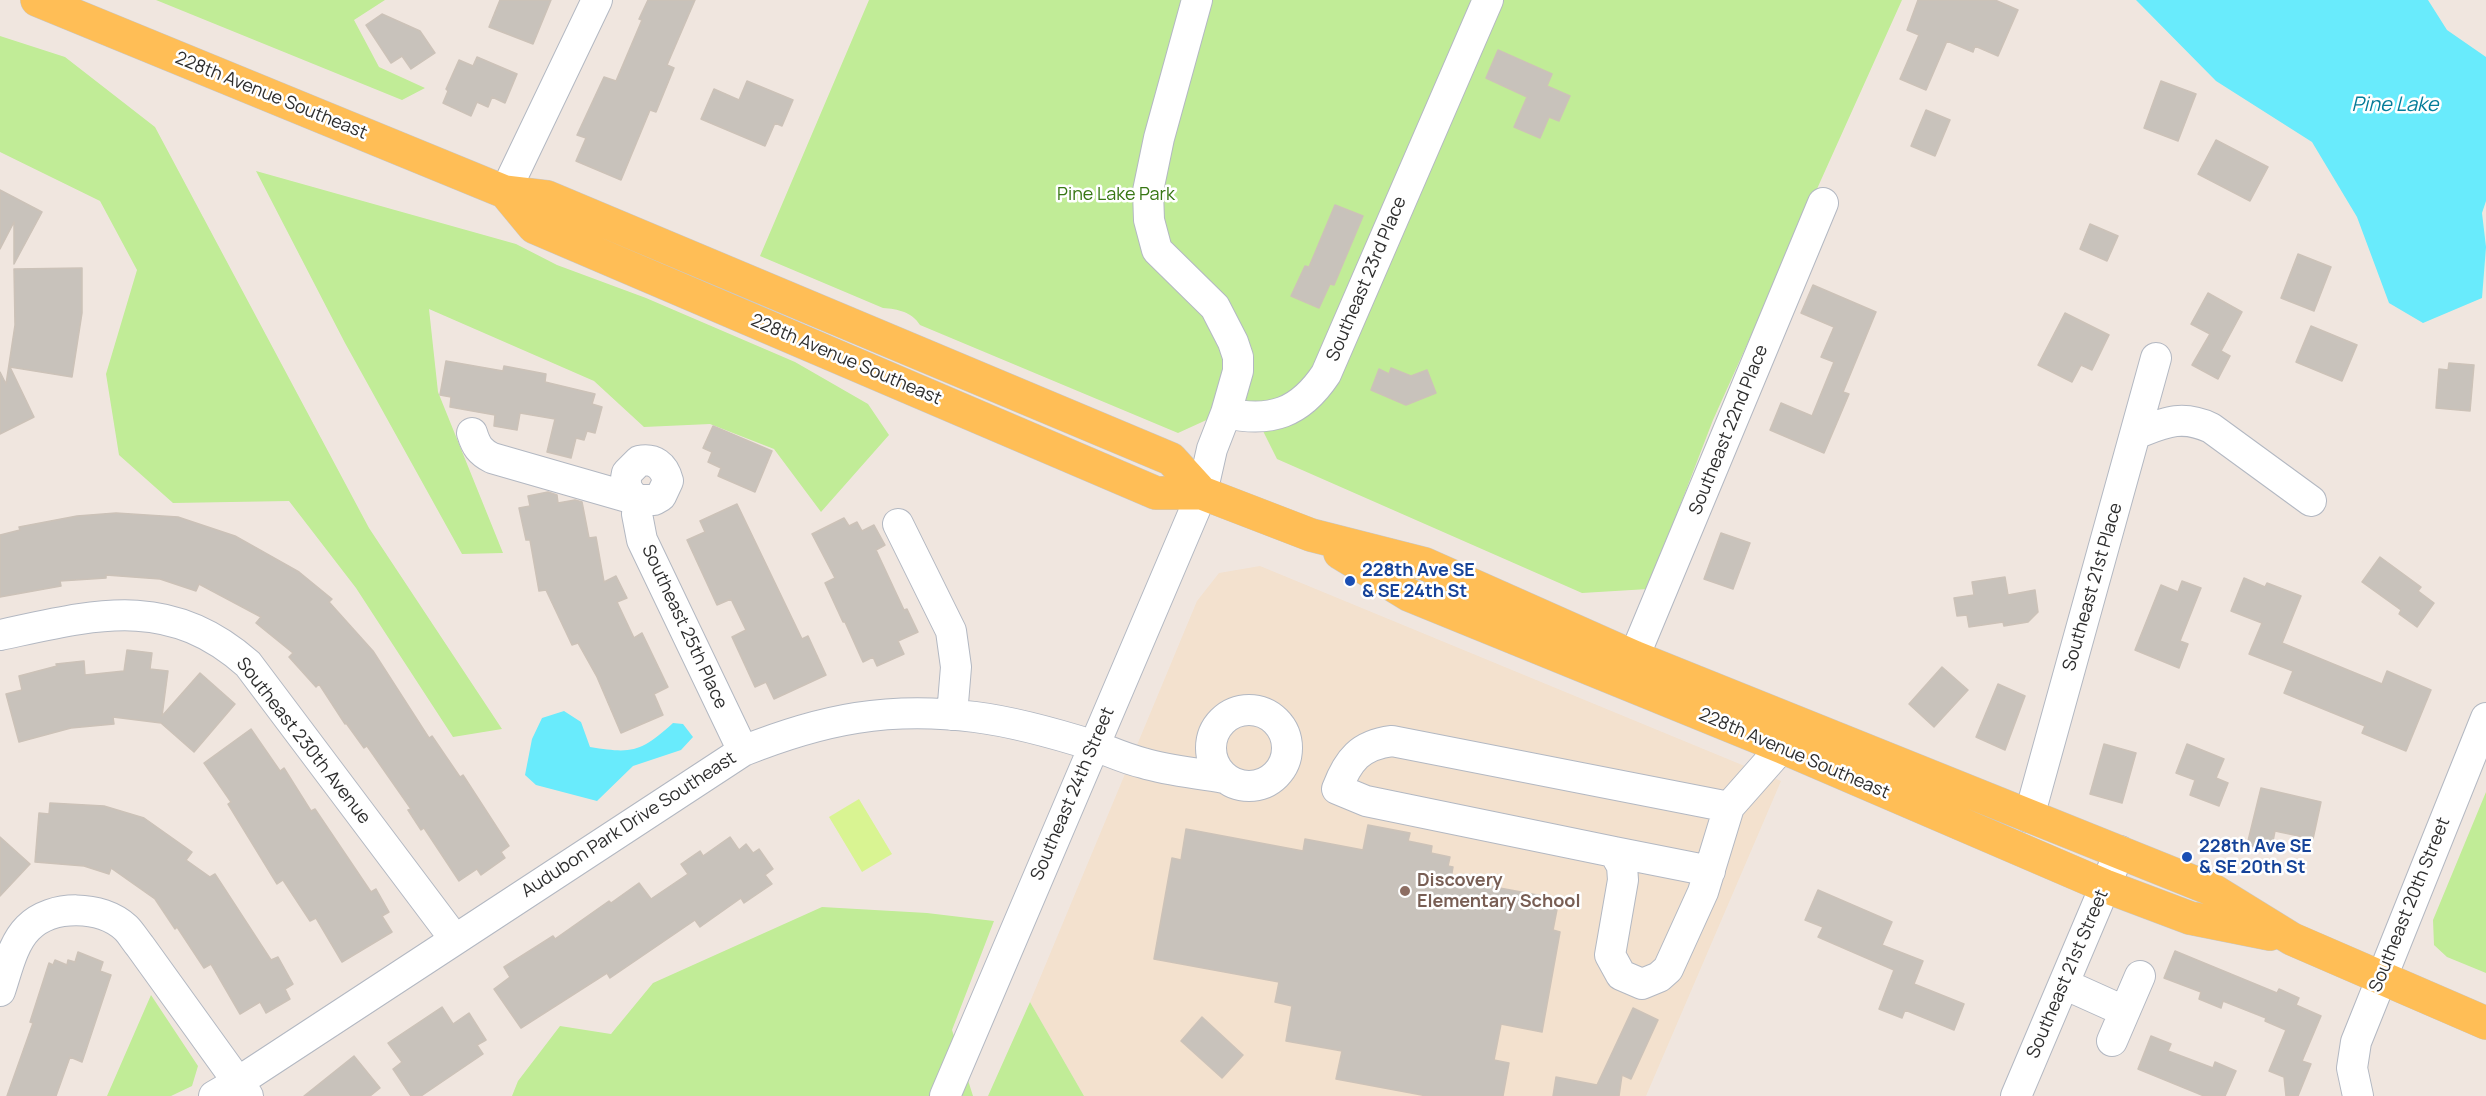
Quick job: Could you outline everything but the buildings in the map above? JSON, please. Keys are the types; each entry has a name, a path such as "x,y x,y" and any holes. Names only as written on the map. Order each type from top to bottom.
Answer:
{"main road":[{"name":"228th Avenue Southeast","path":"37,0 505,192 547,197 1171,459 1202,493"},
{"name":"228th Avenue Southeast","path":"505,192 534,227 1156,493 1202,493 1311,534 1425,564 1634,657 2211,889 2292,939 2486,1023"},
{"path":"733,311 748,281"},
{"name":"228th Avenue Southeast","path":"1311,534 1409,595 1782,747 2105,886 2190,918 2292,939"},
{"path":"1782,747 1811,748 1853,761 1914,770"}],"street":[{"path":"505,192 597,0"},
{"path":"1197,0 1159,138 1148,192 1149,219 1157,250 1215,307 1238,357 1238,371 1226,413 1212,449 1202,493"},
{"name":"Southeast 23rd Place","path":"1226,413 1247,418 1266,418 1285,411 1304,401 1326,374 1488,0"},
{"name":"Southeast 22nd Place","path":"1634,657 1823,203"},
{"name":"Southeast 21st Place","path":"2029,817 2156,358"},
{"path":"2135,434 2163,423 2183,419 2196,421 2211,428 2311,501"},
{"name":"Southeast 25th Place","path":"472,433 476,446 482,453 492,458 638,500 637,514 642,540 743,751"},
{"name":"Southeast 24th Street","path":"945,1096 1202,493"},
{"path":"898,524 951,631 956,667 952,715"},
{"name":"Southeast 230th Avenue","path":"0,635 74,619 133,614 166,619 196,628 227,646 248,664 454,939"},
{"name":"Audubon Park Drive Southeast","path":"233,1091 454,939 743,751 790,732 834,721 875,715 927,713 977,717 1093,746 1143,764 1224,778"},
{"name":"Southeast 20th Street","path":"2358,1096 2352,1068 2353,1054 2380,978 2486,717"},
{"path":"1710,871 1366,801 1337,789 1344,770 1357,754 1374,743 1392,741 1729,807"},
{"path":"1614,852 1622,866 1623,880 1610,955 1621,975 1642,984 1659,977 1668,969 1703,892 1729,807 1782,747"},
{"name":"Southeast 21st Street","path":"2016,1096 2120,851"},
{"path":"0,991 14,949 27,929 40,920 63,911 88,911 110,918 125,928 233,1091"},
{"path":"2112,1041 2140,976"},
{"path":"2064,984 2124,1011"}],"shaded area":[{"name":"Discovery Elementary School","path":"1260,566 1781,781 1646,1096 1084,1096 1030,1002 1197,601 1219,573"}],"green space":[{"path":"156,0 385,0 354,20 379,67 425,88 402,100"},
{"name":"Pine Lake Park","path":"869,0 1902,0 1713,420 1648,589 1582,593 1277,459 1248,401 1178,433 920,325 904,312 883,308 760,256"},
{"path":"0,36 65,57 155,127 369,528 502,729 453,737 356,588 289,501 173,503 119,455 106,374 137,270 100,201 0,152"},
{"path":"256,171 516,244 557,265 646,298 795,362 868,404 889,435 821,512 774,449 710,424 644,427 594,381 429,309 438,392 503,553 462,554 345,343"},
{"path":"2486,792 2486,973 2447,957 2434,945 2433,920"},
{"path":"859,799 892,854 862,872 829,817"},
{"path":"822,907 927,913 994,921 952,1030 973,1096 512,1096 518,1081 560,1026 611,1034 653,983"},
{"path":"151,995 198,1066 192,1086 171,1096 107,1096"},
{"path":"1030,1002 1084,1096 988,1096"}],"water":[{"name":"Pine Lake","path":"2136,0 2428,0 2447,30 2486,57 2486,201 2482,213 2486,247 2482,298 2423,323 2389,303 2357,217 2312,142 2216,81"},
{"path":"564,711 581,722 590,747 617,750 636,748 653,740 673,723 683,724 693,737 681,750 633,766 597,801 536,785 525,775 532,739 542,718"}],"place":[{"name":"228th Ave SE & SE 24th St","path":"1350,581"},
{"name":"228th Ave SE & SE 20th St","path":"2187,857"},
{"name":"Discovery Elementary School","path":"1405,891"}]}
